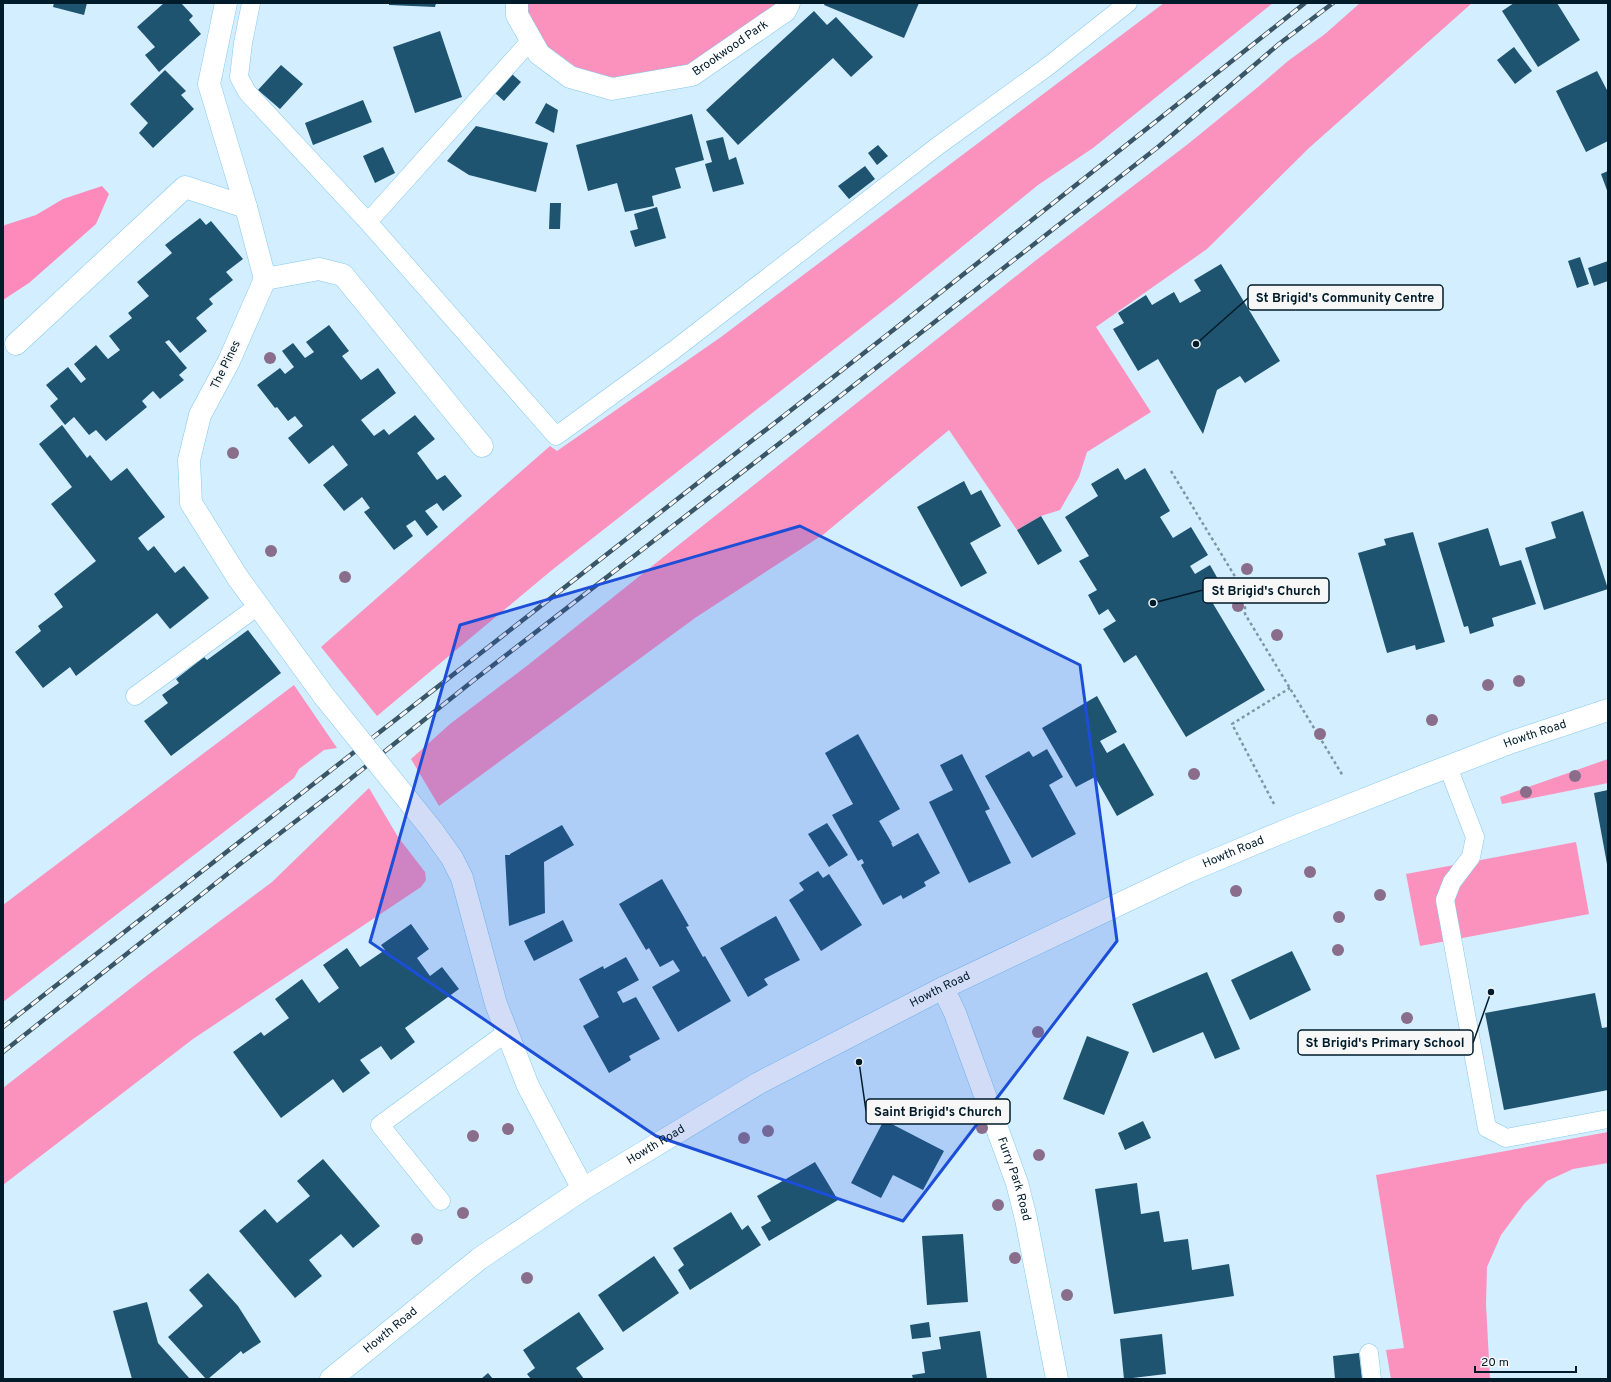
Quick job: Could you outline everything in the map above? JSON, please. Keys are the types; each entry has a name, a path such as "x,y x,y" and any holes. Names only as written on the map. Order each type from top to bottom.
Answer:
{"street":[{"path":"226,3 209,84 246,207 265,279 319,269 343,275 482,446"},
{"name":"Brookwood Park","path":"517,3 517,15 539,54 570,77 612,89 692,74 785,11 789,3"},
{"path":"16,344 185,187 246,207"},
{"name":"The Pines","path":"265,279 230,361 200,415 189,460 191,503 238,578 324,696 432,830 452,858 462,878 485,968 506,1032 528,1086 583,1189"},
{"name":"Howth Road","path":"331,1379 479,1259 583,1189 759,1083 943,988 1189,870 1512,742 1608,710"},
{"name":"Furry Park Road","path":"943,988 955,1013 1017,1183 1026,1219 1057,1379"}],"lane":[{"path":"251,3 238,77 247,92 368,222 556,436 674,350 939,145 1047,67 1128,3"},
{"path":"368,222 531,40"},
{"path":"135,696 258,606"},
{"path":"1448,767 1475,838 1471,857 1452,882 1446,900 1487,1128 1506,1138 1608,1119"},
{"path":"441,1201 380,1125 506,1032"},
{"path":"1369,1353 1372,1379"}],"path":[{"path":"1171,471 1245,593 1245,614 1359,802"},
{"path":"1287,830 1232,724 1290,688"}],"highlighted area":[{"path":"800,526 1080,665 1117,941 903,1221 656,1136 370,942 460,625"}],"shaded area":[{"path":"517,3 789,3 692,74 612,89 539,54"},
{"path":"1164,3 1273,3 1093,148 1038,185 894,302 552,570 377,716 321,647 550,446 557,451 721,337"},
{"path":"1360,3 1472,3 1309,148 1207,249 1096,327 1151,412 1087,452 1079,477 1060,510 1041,516 1017,530 949,430 824,534 695,618 439,806 411,759 450,724 528,665 1035,261 1188,144 1288,61 1325,34"},
{"path":"102,186 109,194 96,224 29,283 3,300 3,227 36,215 63,199"},
{"path":"294,685 337,748 324,750 299,769 294,778 3,1002 3,905"},
{"path":"1608,759 1608,783 1502,804 1500,797"},
{"path":"369,788 398,837 425,872 426,880 421,887 193,1039 3,1185 3,1088 149,974 272,882"},
{"path":"1576,842 1589,914 1420,946 1406,874"},
{"path":"1608,1132 1608,1163 1573,1169 1547,1181 1524,1204 1501,1235 1487,1267 1486,1304 1490,1379 1391,1379 1386,1350 1404,1348 1376,1175"}],"building":[{"path":"54,3 87,3 84,15 53,7"},
{"path":"164,3 181,3 193,16 189,20 201,34 159,72 145,55 155,47 137,27"},
{"path":"389,3 436,3 435,7 389,5"},
{"path":"825,3 919,3 904,38 824,5"},
{"path":"1514,3 1557,3 1580,40 1538,67 1502,11"},
{"path":"814,11 827,25 836,17 873,57 851,77 833,58 738,145 706,110"},
{"path":"440,31 462,97 415,113 393,47"},
{"path":"1514,47 1532,71 1515,84 1497,60"},
{"path":"281,65 303,84 280,109 258,90"},
{"path":"165,70 186,91 181,95 194,109 153,148 139,133 148,123 130,104"},
{"path":"1597,71 1608,92 1608,141 1586,152 1556,91"},
{"path":"512,74 521,82 504,101 495,93"},
{"path":"363,100 372,122 313,145 305,123"},
{"path":"546,103 558,110 554,133 535,123"},
{"path":"692,114 704,160 675,168 681,188 652,196 654,206 625,212 617,183 588,191 576,145"},
{"path":"476,126 548,143 536,192 469,175 447,161"},
{"path":"723,137 729,160 736,157 744,184 713,192 705,164 712,162 706,141"},
{"path":"878,145 888,156 877,165 868,153"},
{"path":"383,147 395,173 375,183 363,156"},
{"path":"865,166 875,179 849,199 838,186"},
{"path":"1608,171 1608,193 1601,174"},
{"path":"550,203 561,203 560,229 549,229"},
{"path":"657,207 666,238 635,247 630,231 638,229 634,214"},
{"path":"200,218 206,225 211,221 243,259 226,272 233,280 209,299 213,304 196,318 207,331 180,353 169,340 165,342 187,368 179,375 184,380 160,399 153,391 142,401 147,407 106,441 96,430 89,435 74,417 65,425 50,406 58,399 46,385 68,367 81,383 86,379 74,364 96,345 108,359 120,350 109,336 132,318 128,313 149,296 137,282 172,253 165,245"},
{"path":"1580,257 1589,284 1577,288 1568,261"},
{"path":"1608,261 1608,281 1594,286 1588,268"},
{"path":"1221,264 1280,361 1245,383 1240,376 1217,390 1203,434 1158,359 1138,371 1113,329 1124,323 1118,313 1146,295 1152,305 1174,292 1180,303 1201,291 1194,280"},
{"path":"329,325 349,351 342,356 361,380 378,368 396,393 361,420 374,436 384,429 389,435 415,415 435,439 417,453 437,480 445,475 462,496 443,511 437,503 425,511 438,527 427,536 415,520 406,526 413,536 394,550 364,512 370,508 362,497 344,511 323,485 348,465 333,445 309,464 288,438 303,426 295,416 288,421 277,407 275,408 257,385 280,368 285,374 294,367 282,351 293,343 305,358 314,352 306,342"},
{"path":"62,425 87,458 90,455 111,481 127,468 165,517 138,538 148,551 154,546 175,573 184,566 209,598 170,629 157,613 76,676 70,667 43,688 15,652 41,631 38,626 63,607 54,594 96,561 51,504 72,487 39,444"},
{"path":"1118,468 1125,480 1145,468 1170,511 1160,517 1173,538 1191,527 1208,555 1190,566 1195,574 1210,565 1223,588 1209,597 1265,690 1186,737 1136,655 1124,663 1103,629 1116,621 1108,609 1099,615 1088,595 1097,590 1079,561 1089,556 1065,517 1098,496 1091,484"},
{"path":"964,481 971,495 981,490 1001,526 970,543 987,573 961,587 917,507"},
{"path":"1583,511 1608,589 1544,610 1525,548 1556,538 1551,522"},
{"path":"1041,516 1062,551 1038,565 1017,530"},
{"path":"1488,528 1500,566 1521,560 1536,604 1492,618 1494,626 1470,634 1468,626 1464,627 1438,543"},
{"path":"1413,532 1445,642 1416,650 1415,645 1387,653 1358,553 1386,545 1384,539"},
{"path":"248,630 281,673 171,756 144,721 168,703 162,695 179,683 176,679 204,657 207,660"},
{"path":"1097,696 1117,732 1100,741 1107,753 1124,743 1154,795 1117,816 1095,777 1076,787 1042,728"},
{"path":"858,734 900,809 879,821 893,847 918,833 940,873 924,882 926,886 903,899 901,895 883,905 861,865 864,863 862,859 858,861 832,815 853,804 825,753"},
{"path":"1047,749 1063,777 1049,785 1076,834 1032,858 985,776 1029,751 1033,757"},
{"path":"962,754 990,809 985,811 1011,863 969,883 929,802 953,790 940,765"},
{"path":"1608,790 1608,864 1607,864 1594,793"},
{"path":"827,823 848,855 829,867 808,834"},
{"path":"562,825 574,845 544,862 545,913 509,926 505,855 510,855"},
{"path":"818,871 823,878 829,874 862,925 821,951 789,900 804,890 799,883"},
{"path":"662,879 689,926 686,927 731,1001 678,1032 652,987 680,971 673,960 660,967 649,948 646,950 619,904"},
{"path":"776,916 800,960 764,979 768,985 748,997 720,948"},
{"path":"563,920 573,941 534,961 524,941"},
{"path":"411,924 429,949 417,958 430,976 442,967 459,989 405,1028 415,1042 391,1060 381,1046 360,1060 370,1073 343,1093 333,1079 281,1118 233,1052 261,1032 264,1036 289,1018 275,999 302,979 319,1003 339,988 323,965 347,948 360,967 385,950 381,945"},
{"path":"1292,951 1311,990 1250,1020 1231,980"},
{"path":"626,957 639,980 617,992 623,1003 636,997 660,1039 629,1056 631,1060 609,1073 583,1026 599,1017 579,979 603,966 604,969"},
{"path":"1207,972 1240,1049 1215,1059 1203,1032 1153,1053 1132,1004"},
{"path":"1595,993 1602,1028 1608,1027 1608,1090 1504,1110 1485,1013"},
{"path":"1087,1036 1129,1052 1104,1115 1063,1099"},
{"path":"884,1120 944,1151 923,1190 893,1175 881,1198 851,1183"},
{"path":"1143,1121 1151,1138 1125,1150 1118,1133"},
{"path":"323,1159 380,1226 353,1248 341,1234 309,1260 322,1276 295,1298 239,1231 265,1209 277,1223 310,1196 297,1181"},
{"path":"815,1162 838,1200 769,1241 761,1227 771,1221 757,1196"},
{"path":"1137,1183 1141,1214 1159,1211 1164,1242 1188,1239 1192,1270 1229,1264 1234,1296 1114,1314 1095,1189"},
{"path":"731,1212 742,1230 748,1225 761,1245 690,1290 678,1270 684,1265 673,1248"},
{"path":"963,1234 968,1302 927,1305 922,1236"},
{"path":"654,1256 679,1293 623,1332 598,1295"},
{"path":"208,1273 238,1306 261,1342 243,1354 241,1351 208,1379 206,1379 168,1337 203,1306 189,1290"},
{"path":"147,1302 158,1343 190,1379 132,1379 113,1311"},
{"path":"579,1312 604,1349 576,1368 584,1379 531,1379 527,1374 535,1368 523,1350"},
{"path":"929,1322 931,1337 912,1339 910,1325"},
{"path":"980,1331 987,1379 913,1379 912,1375 925,1373 922,1352 941,1349 939,1337"},
{"path":"1162,1334 1166,1374 1124,1379 1120,1339"},
{"path":"1359,1353 1362,1379 1335,1379 1333,1356"},
{"path":"488,1373 493,1379 481,1379"}],"railway":[{"path":"3,1027 892,331 1305,3"},
{"path":"3,1052 474,680 1158,147 1279,44 1333,3"}],"place":[{"name":"St Brigid's Community Centre","path":"1196,344"},
{"name":"St Brigid's Church","path":"1153,603"},
{"name":"St Brigid's Primary School","path":"1491,992"},
{"name":"Saint Brigid's Church","path":"859,1062"}]}
